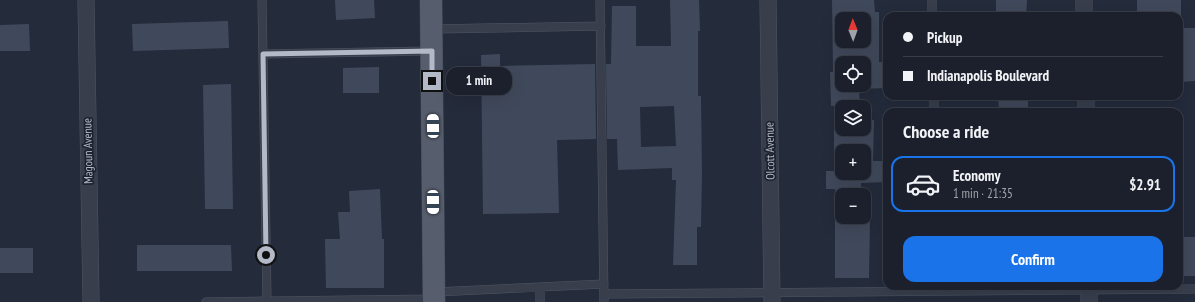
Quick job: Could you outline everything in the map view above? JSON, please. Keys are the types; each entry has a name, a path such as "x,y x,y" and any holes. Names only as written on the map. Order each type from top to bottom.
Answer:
{"main road":[{"path":"432,0 434,298"}],"street":[{"name":"Magoun Avenue","path":"86,0 91,302"},
{"name":"Olcott Avenue","path":"768,0 772,298"},
{"path":"1084,0 1084,12"}],"lane":[{"path":"262,0 267,301"},
{"path":"600,0 604,298 772,298 901,290"},
{"path":"932,0 932,12"},
{"path":"432,29 601,26"},
{"path":"263,54 432,51"},
{"path":"206,302 434,298 492,290 604,284"},
{"path":"540,287 540,302"},
{"path":"1183,289 1195,289"},
{"path":"1011,290 1089,292 1160,290"}],"building":[{"path":"335,0 374,0 375,18 336,20"},
{"path":"670,0 699,0 700,31 698,31 698,96 701,96 702,174 701,227 697,227 697,265 673,265 676,180 672,180 672,168 618,170 617,139 607,139 606,64 611,64 612,6 636,6 636,46 671,46","holes":["674,106 676,146 641,147 640,107"]},
{"path":"832,0 874,0 875,12 879,12 879,62 883,62 883,88 871,89 871,56 835,56 835,92 859,92 860,100 835,100 835,136 871,136 871,120 874,120 873,161 883,161 883,182 861,183 861,188 826,189 826,171 834,171 834,106 831,106 830,72 833,72"},
{"path":"996,0 1027,0 1026,12 996,12"},
{"path":"1137,0 1181,0 1181,12 1137,12"},
{"path":"228,21 229,48 133,51 132,24"},
{"path":"29,24 30,51 0,51 0,25"},
{"path":"1183,28 1195,28 1195,81 1183,82"},
{"path":"500,54 500,66 595,64 596,139 557,140 559,213 483,214 481,55"},
{"path":"379,67 379,93 343,93 343,68"},
{"path":"231,84 233,209 205,209 203,85"},
{"path":"998,100 1028,100 1028,108 999,108"},
{"path":"380,189 382,239 384,239 384,288 326,288 325,239 340,239 338,212 350,212 349,191"},
{"path":"835,224 870,224 869,278 835,278"},
{"path":"1183,237 1195,237 1195,276 1183,276"},
{"path":"137,245 231,245 232,271 137,271"},
{"path":"0,248 33,248 33,273 0,273"}],"route":[{"path":"266,255 263,54 432,51 432,81"}]}
